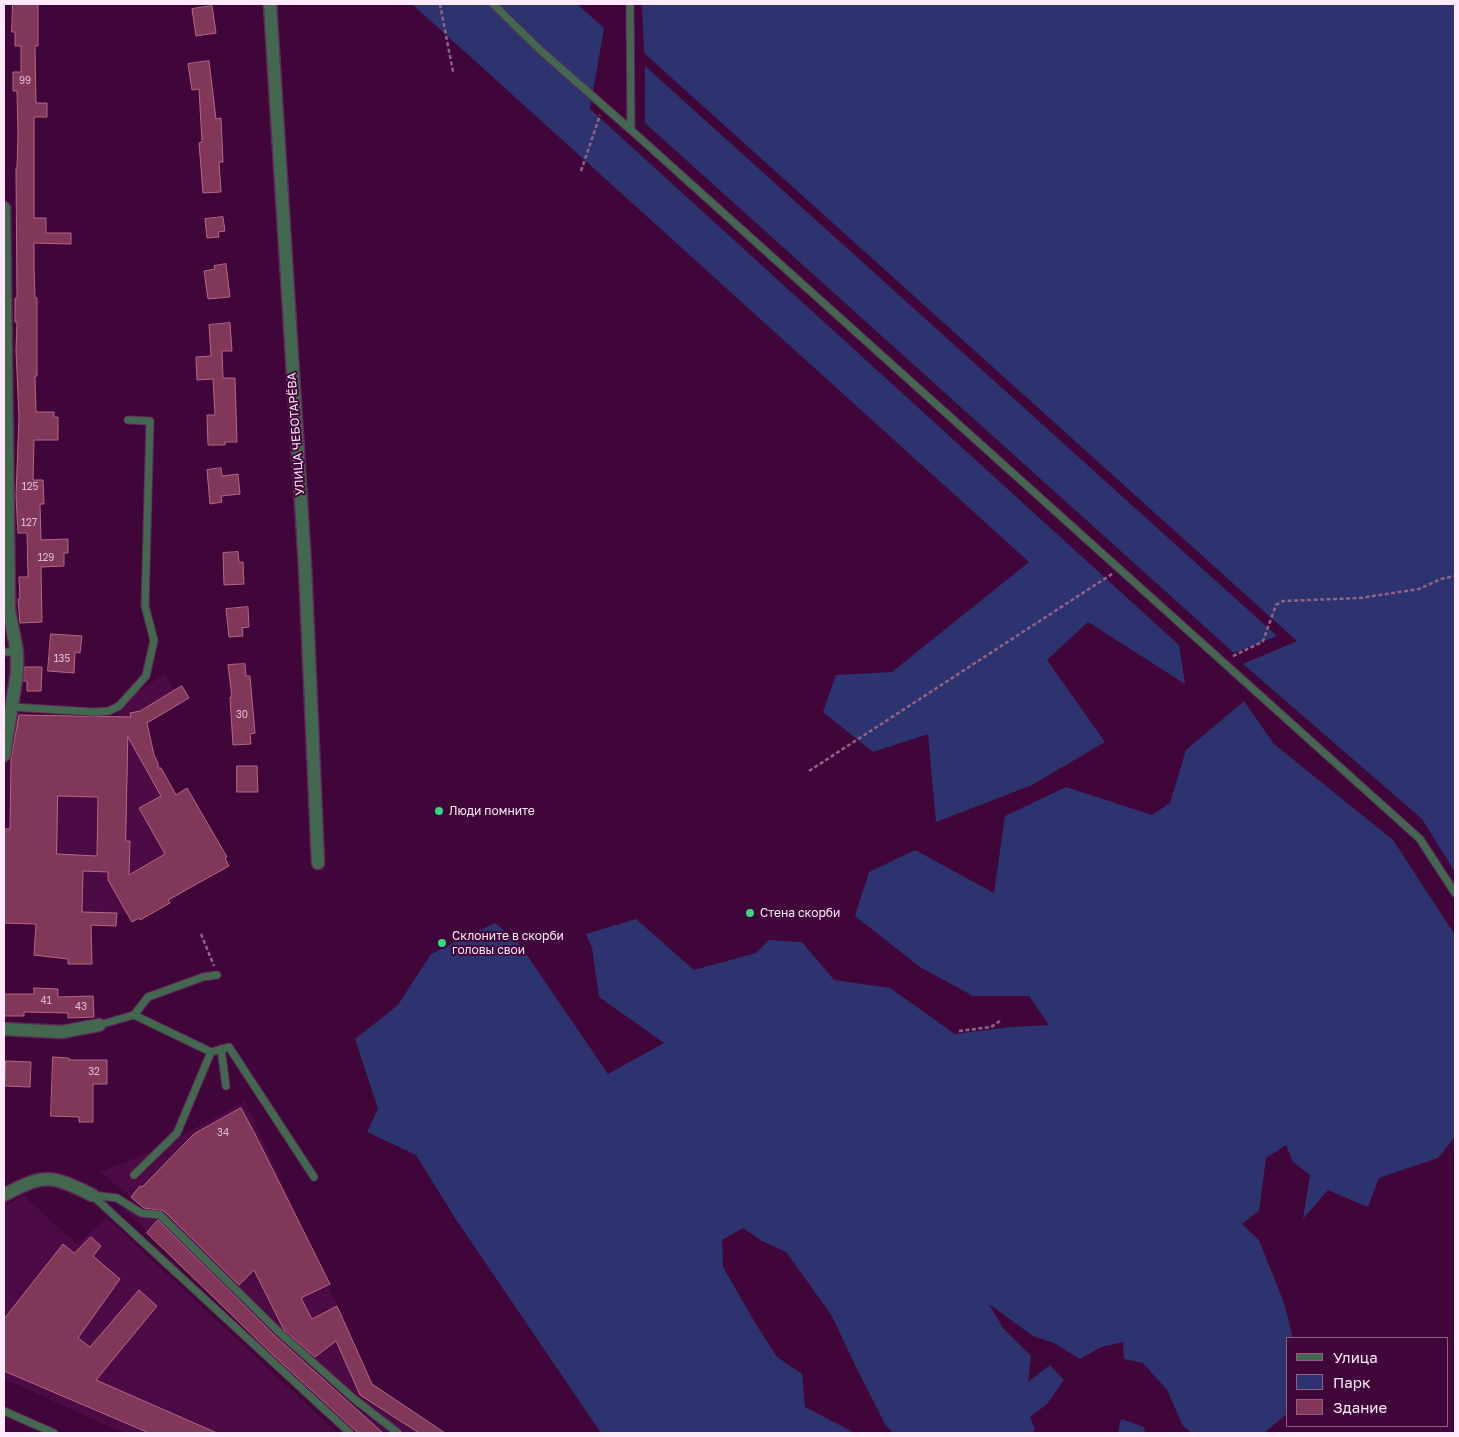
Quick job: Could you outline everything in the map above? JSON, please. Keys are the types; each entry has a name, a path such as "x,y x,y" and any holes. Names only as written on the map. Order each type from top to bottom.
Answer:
{"street":[{"name":"УЛИЦА ЧЕБОТАРЁВА","path":"270,4 305,566 318,864"},
{"path":"4,208 4,360 10,652 17,673 4,755"},
{"path":"4,1029 62,1032 99,1025"},
{"path":"4,1195 26,1183 44,1178 62,1181 92,1195"}],"lane":[{"path":"493,4 602,107 631,130 1024,481 1420,839 1455,893"},
{"path":"630,4 631,130"},
{"path":"13,707 93,712 109,711 119,706 146,676 154,640 145,606 150,421 128,420"},
{"path":"99,1025 134,1015 148,997 203,977 217,975"},
{"path":"134,1015 211,1052 229,1047 314,1177"},
{"path":"221,1049 226,1086"},
{"path":"134,1175 177,1133 211,1052"},
{"path":"92,1195 350,1433"},
{"path":"92,1195 117,1198 142,1213 160,1215 279,1332 353,1398 398,1433"},
{"path":"4,1411 51,1433"}],"path":[{"path":"440,4 453,72"},
{"path":"581,171 602,107"},
{"path":"809,772 1120,569"},
{"path":"1223,661 1263,640 1276,605 1283,601 1360,598 1419,589 1441,579 1455,576"},
{"path":"201,934 217,975"},
{"path":"959,1031 991,1027 1000,1021"}],"shaded area":[{"path":"165,674 174,690 182,686 189,698 147,723 154,755 176,794 187,788 227,857 225,859 229,866 140,920 138,918 132,922 127,914 117,914 116,926 4,923 4,829 10,828 11,724 16,724 16,714 115,717 135,693"},
{"path":"245,1101 372,1384 447,1433 358,1433 226,1310 124,1209 131,1197 100,1172 154,1151"},
{"path":"23,1195 77,1244 107,1218 337,1433 124,1433 4,1379 4,1208"}],"green space":[{"path":"412,4 577,4 604,28 590,109 1179,645 1185,684 1088,622 1047,660 1105,742 1032,785 936,822 928,734 873,752 823,712 836,675 892,672 1029,562"},
{"path":"642,4 1455,4 1455,872 1422,819 1243,664 1297,641 644,53"},
{"path":"645,66 1277,636 1234,653 645,123"},
{"path":"1244,701 1274,744 1393,840 1455,935 1455,1137 1438,1158 1379,1178 1368,1207 1328,1190 1303,1219 1310,1175 1293,1162 1286,1145 1266,1158 1259,1211 1242,1224 1259,1240 1284,1303 1293,1337 1286,1337 1286,1415 1264,1433 1192,1433 1183,1426 1167,1390 1143,1363 1124,1359 1123,1342 1101,1347 1080,1359 1054,1343 1033,1336 989,1304 1003,1328 1031,1356 1028,1382 1050,1365 1064,1380 1047,1404 1030,1417 1035,1430 1032,1433 893,1433 885,1424 832,1316 786,1252 762,1241 743,1228 722,1240 723,1267 777,1357 802,1374 805,1407 855,1433 601,1433 455,1218 416,1155 367,1132 378,1109 355,1039 398,1005 431,954 495,923 518,942 608,1074 664,1043 599,997 592,948 586,934 636,919 694,970 756,953 769,940 802,942 834,980 890,988 955,1034 1010,1027 1049,1025 1029,996 973,996 920,967 855,916 869,872 915,850 994,893 1005,816 1066,787 1152,815 1170,803 1186,750"},
{"path":"1121,1419 1144,1427 1145,1433 1118,1433"}],"building":[{"path":"13,4 38,4 38,46 35,46 36,103 47,103 47,117 34,117 34,218 46,218 46,233 71,233 71,244 34,243 35,298 37,298 36,412 54,412 54,417 58,417 58,440 34,440 33,480 43,480 44,504 40,504 41,540 68,539 68,553 64,553 64,566 41,567 42,622 20,623 19,577 28,577 27,533 18,533 16,496 19,417 16,350 17,322 15,322 15,298 17,298 16,168 18,134 17,91 13,91 13,72 21,72 21,46 15,46 15,32 12,32"},
{"path":"212,6 216,33 196,36 192,9"},
{"path":"209,61 216,119 221,118 223,162 219,162 221,192 203,193 199,143 202,142 199,89 192,90 188,64"},
{"path":"223,217 225,231 218,232 219,237 207,238 205,219"},
{"path":"226,264 230,297 208,299 204,271 215,269 214,266"},
{"path":"230,323 232,351 222,351 223,378 235,378 237,442 225,442 225,445 208,445 207,415 215,415 213,379 197,380 196,357 211,356 209,325"},
{"path":"221,468 222,476 238,474 240,494 221,496 222,502 210,504 207,470"},
{"path":"238,552 239,562 243,562 244,584 224,585 223,553"},
{"path":"248,607 249,627 242,628 243,636 229,637 226,609"},
{"path":"51,634 82,636 80,653 75,652 74,673 48,671"},
{"path":"245,664 246,676 250,676 255,733 250,734 251,744 233,745 230,697 232,697 228,665"},
{"path":"25,667 42,667 41,691 27,691 27,681 24,681"},
{"path":"182,686 189,698 147,723 154,755 158,768 161,768 176,795 187,788 227,857 225,858 229,866 168,900 170,903 140,920 139,918 132,922 108,880 108,872 83,871 82,912 117,913 116,926 91,925 92,964 68,964 68,959 34,955 36,924 4,923 4,829 10,829 11,759 19,715 131,717 130,713 140,711","holes":["128,737 161,796 139,808 165,854 129,875 130,841 126,841","58,796 98,797 97,856 57,854"]},
{"path":"237,766 257,766 258,792 237,792"},
{"path":"34,988 58,989 58,997 93,996 94,1017 68,1018 68,1013 24,1012 24,1016 4,1016 4,994 34,994"},
{"path":"53,1057 69,1058 69,1060 107,1060 107,1084 93,1084 93,1122 79,1122 79,1117 51,1116"},
{"path":"6,1061 31,1062 30,1087 5,1086"},
{"path":"241,1108 330,1284 301,1298 312,1319 337,1306 372,1384 445,1433 419,1433 360,1395 336,1341 315,1357 284,1330 254,1270 239,1285 164,1211 144,1208 131,1197 194,1134"},
{"path":"158,1220 275,1336 383,1433 358,1433 271,1353 147,1233"},
{"path":"91,1237 101,1246 93,1256 120,1279 78,1338 90,1347 139,1290 157,1306 96,1380 217,1433 149,1433 4,1371 4,1319 63,1244 74,1253"}],"place":[{"name":"Люди помните","path":"439,811"},
{"name":"Стена скорби","path":"750,913"},
{"name":"Склоните в скорби головы свои","path":"442,943"}]}
